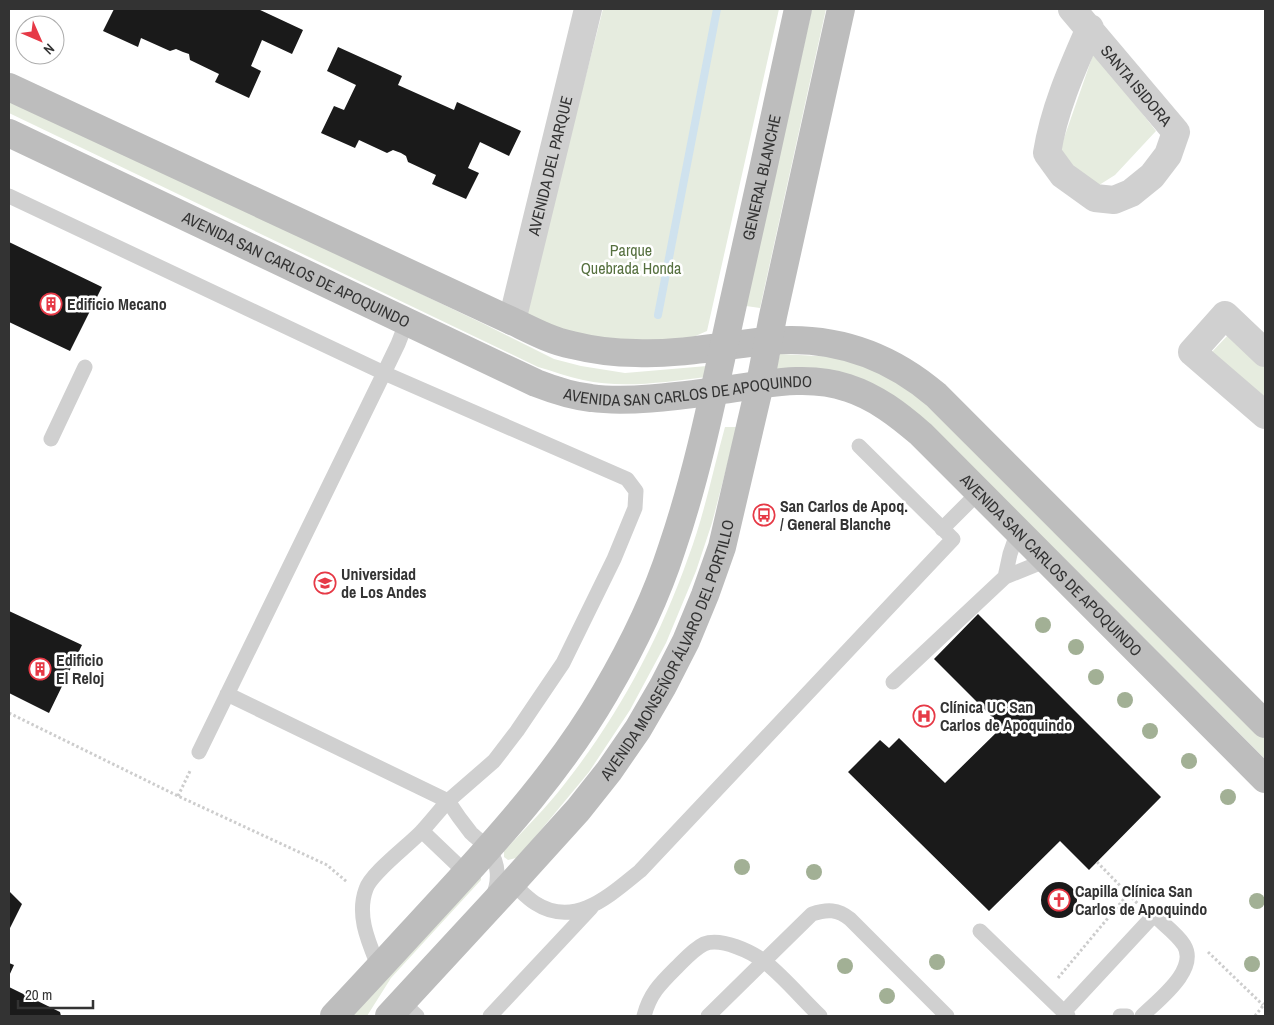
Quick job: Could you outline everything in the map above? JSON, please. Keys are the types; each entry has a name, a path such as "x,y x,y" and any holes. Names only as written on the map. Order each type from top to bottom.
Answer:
{"street":[{"name":"AVENIDA DEL PARQUE","path":"512,321 588,9"},
{"name":"GENERAL BLANCHE","path":"724,347 798,9"},
{"path":"769,340 841,9"},
{"name":"SANTA ISIDORA","path":"1081,18 1176,132 1168,155 1152,176 1131,193 1114,200 1095,198 1063,175 1047,153 1051,132 1069,75 1081,18"},
{"path":"9,86 512,321 570,345 637,354 698,350 769,340 814,342 855,349 897,366 917,379 936,395 1265,724"},
{"name":"AVENIDA SAN CARLOS DE APOQUINDO","path":"9,133 560,392 591,398 622,400 715,392 760,384 813,381 846,387 864,393 901,417 921,434 1265,779"},
{"path":"1265,353 1225,315 1192,352 1265,415"},
{"name":"AVENIDA MONSEÑOR ÁLVARO DEL PORTILLO","path":"403,1011 482,916 578,810 609,771 642,722 663,686 686,641 706,595 722,547 769,340"},
{"name":"AVENIDA MONSEÑOR ÁLVARO DEL PORTILLO","path":"334,1016 488,849 548,777 578,736 605,694 629,650 672,550 688,498 715,392 724,347"}],"lane":[{"path":"9,196 384,373 627,479 636,491 635,508 614,559 563,663 517,731 494,761 448,801 422,831 372,879 366,889 363,904 364,927 380,968"},
{"path":"199,752 398,344 406,321"},
{"path":"51,439 85,367"},
{"path":"490,1016 592,907 640,871 952,539 860,446"},
{"path":"942,529 979,492"},
{"path":"1005,577 1018,531"},
{"path":"893,682 1005,577 1047,560"},
{"path":"227,694 448,801 472,834 488,849"},
{"path":"422,831 466,873"},
{"name":"AVENIDA MONSEÑOR ÁLVARO DEL PORTILLO","path":"482,916 495,891 498,877 495,864 488,849"},
{"path":"512,883 534,902 544,908 557,912 576,912 592,907"},
{"path":"708,1016 812,914 823,910 844,913 947,1016"},
{"path":"980,931 1066,1014 1154,915 1183,944 1189,955 1188,964 1185,972 1178,980 1142,1016"},
{"path":"644,1016 648,1002 656,989 691,953 705,944 717,942 740,948 764,962 820,1016"},
{"path":"1120,1016 1127,1016"}],"path":[{"path":"9,713 178,796 327,865 346,879 363,904"},
{"path":"178,796 199,752"},
{"path":"1044,993 1128,894"},
{"path":"1255,1016 1265,1003"}],"green space":[{"name":"Parque Quebrada Honda","path":"603,9 779,9 707,331 656,353 522,324"},
{"path":"812,9 826,9 760,308 746,306"},
{"path":"1094,52 1156,131 1115,175 1096,187 1056,161"},
{"path":"9,97 554,359 581,366 625,373 707,366 706,377 644,384 613,384 577,379 538,367 9,113"},
{"path":"1230,333 1265,367 1265,406 1210,354"},
{"path":"780,354 836,357 866,366 909,389 997,471 1265,739 1265,759 1065,559 903,402 872,384 836,372 776,369"},
{"path":"725,427 737,427 712,523 696,571 666,643 630,710 589,772 526,848 516,858 508,860 504,857 504,851 549,803 583,760 619,706 650,648 677,589 694,542"},
{"path":"481,876 481,880 391,978 367,1016 350,1016"}],"building":[{"path":"114,9 258,9 303,30 292,54 262,40 251,66 261,71 249,98 215,82 219,74 190,60 189,54 176,49 170,51 141,38 138,47 103,31"},
{"path":"338,47 402,76 398,85 454,110 457,102 521,131 509,156 480,142 468,168 479,173 466,199 432,184 436,175 408,162 406,156 401,153 393,150 387,153 359,140 355,148 321,133 334,106 344,110 356,85 327,71"},
{"name":"Edificio Mecano","path":"9,242 102,287 70,351 9,322"},
{"name":"Edificio El Reloj","path":"9,611 82,645 49,713 9,693"},
{"path":"978,614 1161,797 1089,870 1060,841 989,911 848,772 880,740 889,748 899,738 945,783 1002,727 934,659"},
{"name":"Capilla Clínica San Carlos de Apoquindo","path":"1059,882 1071,888 1077,900 1071,912 1059,918 1047,912 1041,900 1047,888"},
{"path":"9,891 22,904 9,930"},
{"path":"9,963 14,965 9,976"},
{"path":"9,987 60,1012 61,1016 9,1016"}],"waterway":[{"path":"658,315 717,9"}],"place":[{"name":"Edificio Mecano","path":"51,304"},
{"name":"San Carlos de Apoq. / General Blanche","path":"764,515"},
{"name":"Universidad de Los Andes","path":"325,583"},
{"name":"Edificio El Reloj","path":"40,669"},
{"name":"Clínica UC San Carlos de Apoquindo","path":"924,716"},
{"name":"Capilla Clínica San Carlos de Apoquindo","path":"1059,900"}]}
